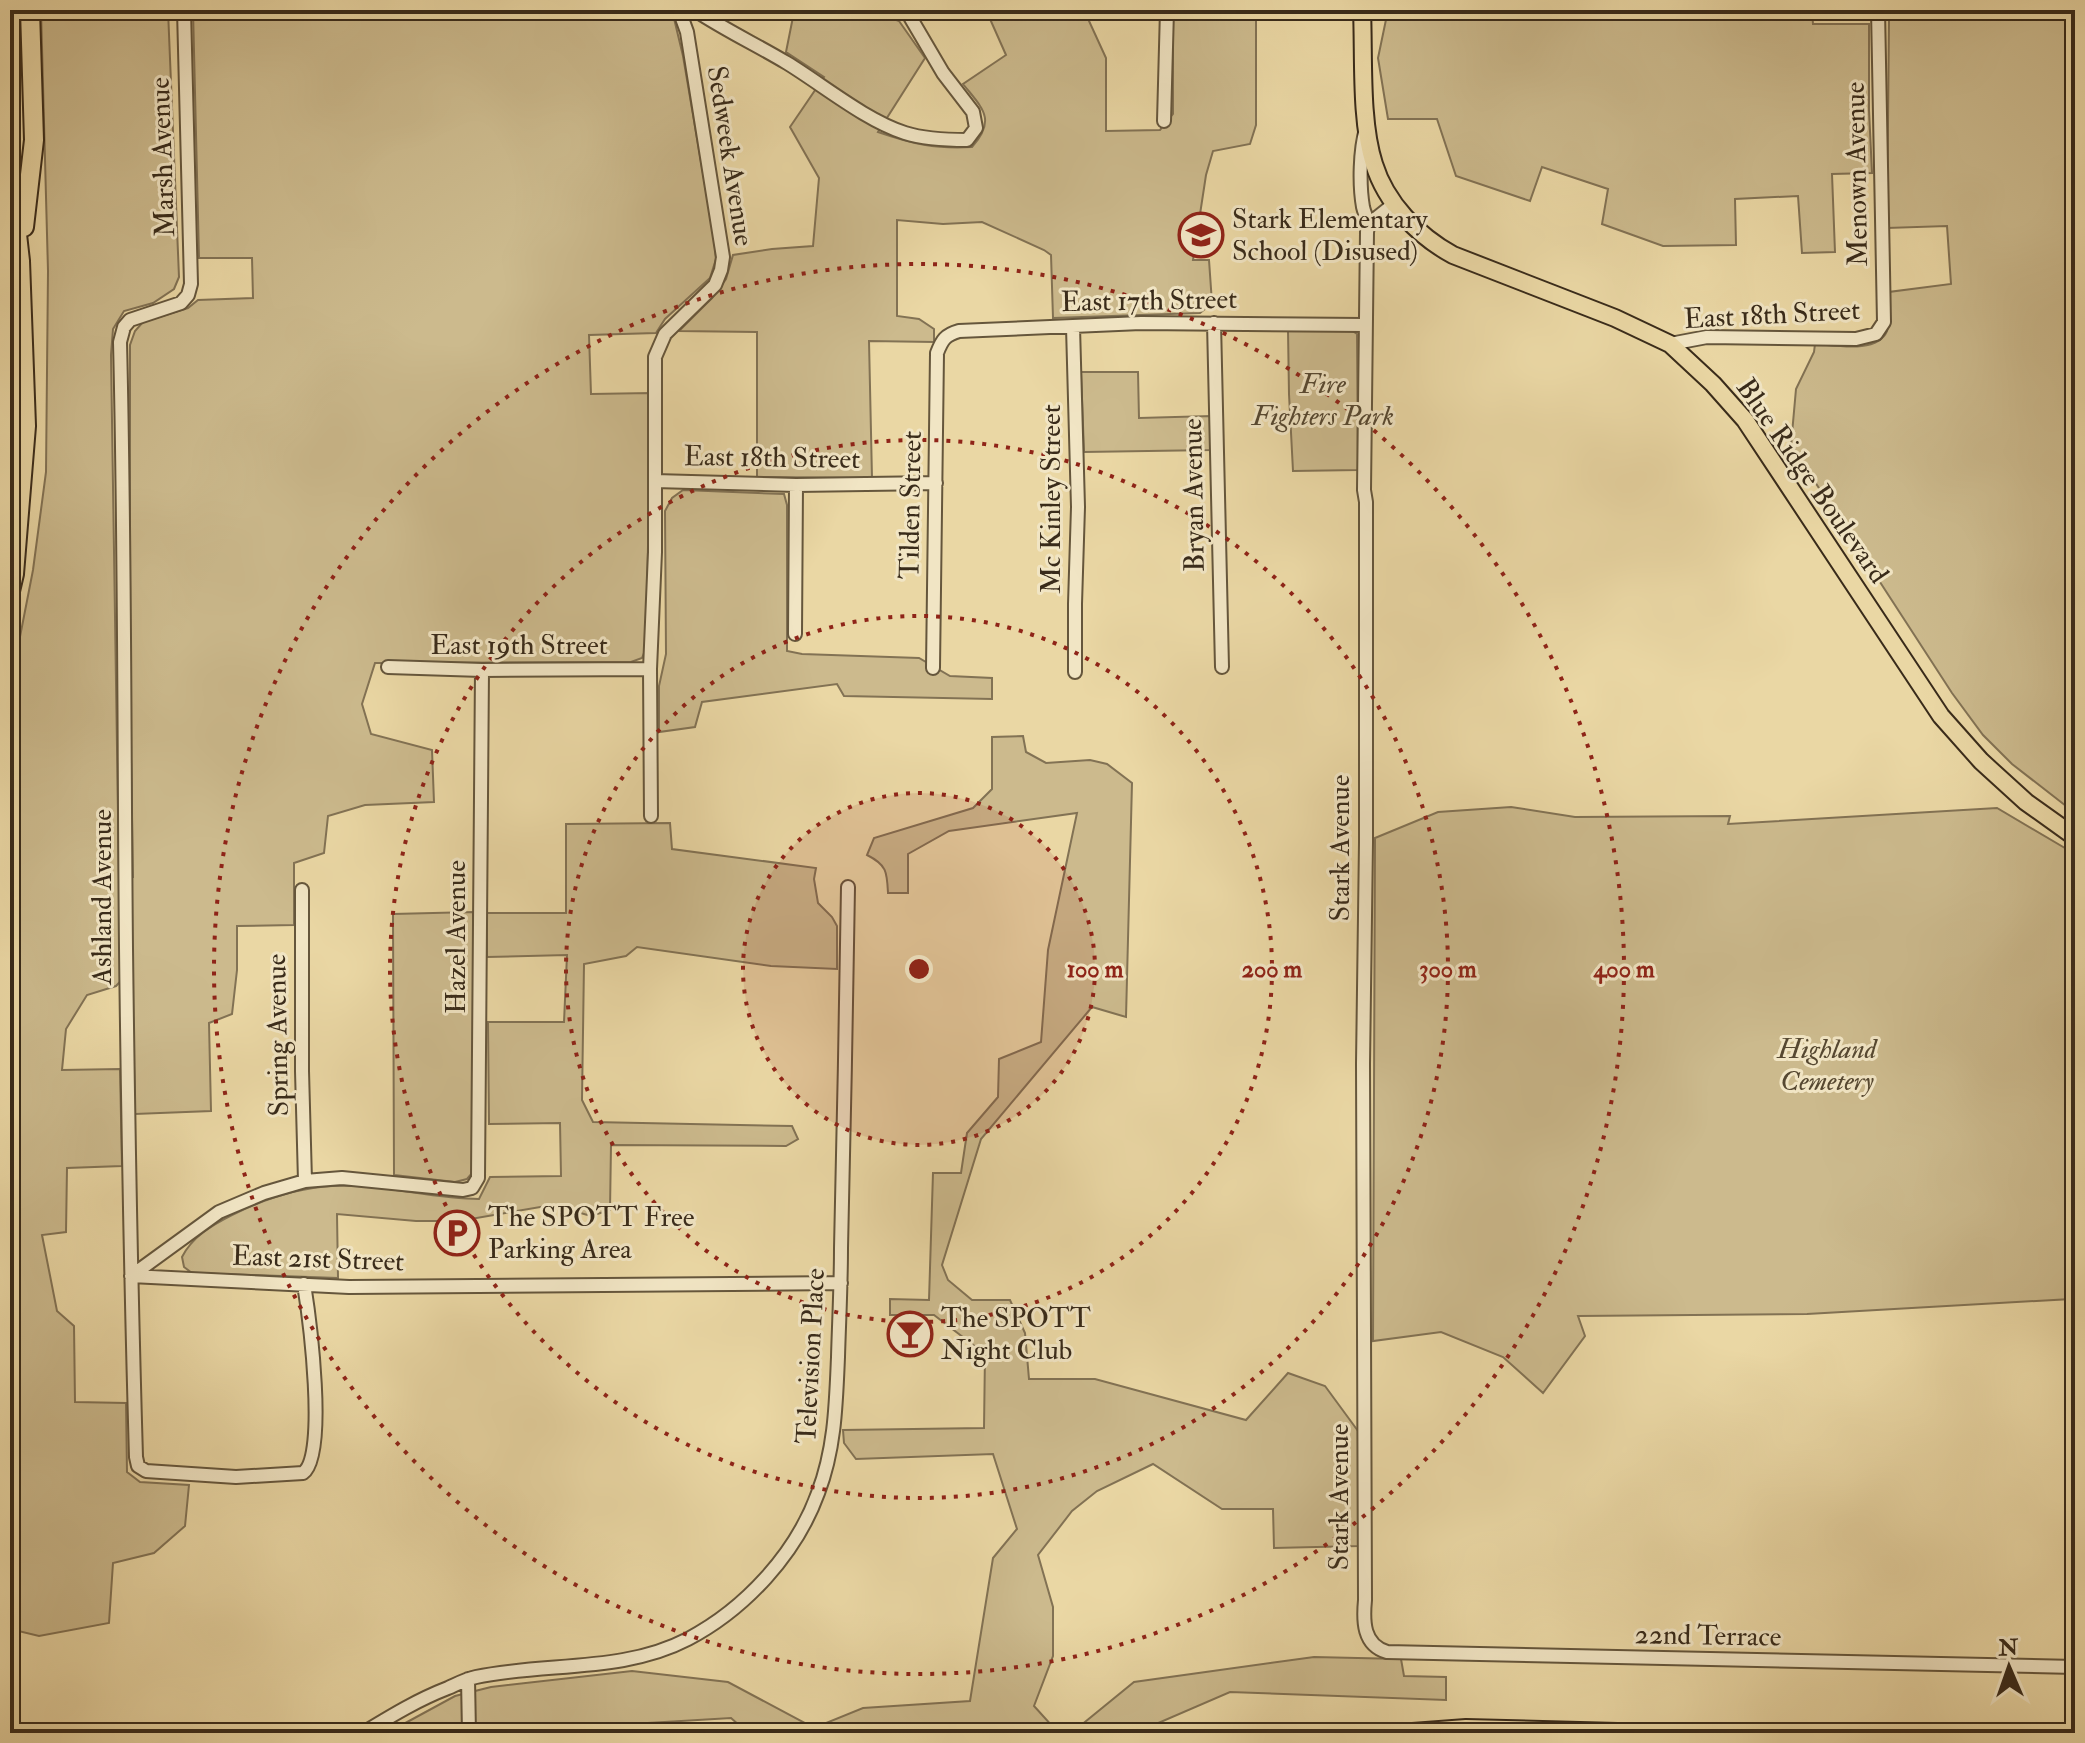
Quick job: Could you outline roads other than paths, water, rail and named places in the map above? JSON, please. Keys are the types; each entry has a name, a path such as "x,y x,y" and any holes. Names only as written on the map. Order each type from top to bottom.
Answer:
{"highway":[{"path":"20,261 34,140 30,10"},
{"path":"10,172 20,261 26,426 10,591"}],"main road":[{"name":"Stark Avenue","path":"1362,10 1366,126"},
{"name":"Blue Ridge Boulevard","path":"1366,126 1374,164 1384,189 1417,231 1439,248 1615,318 1670,344 1713,384 1745,420 1941,716 2003,782 2075,837"},
{"path":"1399,1733 1466,1728 1655,1733"}],"street":[{"name":"Marsh Avenue","path":"124,327 130,320 181,303 188,295 191,284 184,10"},
{"name":"Sedweek Avenue","path":"651,816 655,357 665,334 715,285 723,257 687,32 679,10"},
{"path":"695,10 868,115 905,133 967,140 976,128 973,112 943,73 906,10"},
{"path":"1164,121 1167,10"},
{"name":"Menown Avenue","path":"1876,334 1884,322 1878,10"},
{"name":"Stark Avenue","path":"1364,1617 1364,325 1369,224 1363,207 1361,147 1366,126"},
{"path":"1369,224 1394,204"},
{"name":"East 17th Street","path":"940,344 949,334 959,331 1141,323 1364,325"},
{"name":"Bryan Avenue","path":"1214,323 1222,667"},
{"name":"Ashland Avenue","path":"124,327 120,342 126,947 131,1276 138,1466 146,1471 236,1477 307,1471 311,1463 315,1374 304,1284"},
{"name":"Mc Kinley Street","path":"1073,327 1078,507 1075,672"},
{"name":"East 18th Street","path":"1670,344 1707,337 1856,339 1876,334"},
{"name":"Tilden Street","path":"933,668 937,353 940,344"},
{"name":"East 18th Street","path":"655,481 796,485 936,483"},
{"path":"795,634 796,485"},
{"name":"East 19th Street","path":"388,667 650,669"},
{"name":"Hazel Avenue","path":"305,1181 342,1178 459,1190 472,1188 478,1178 482,670"},
{"name":"Television Place","path":"363,1733 417,1700 468,1679 624,1661 687,1640 716,1623 742,1602 780,1561 801,1529 818,1496 829,1461 836,1414 848,887"},
{"name":"Spring Avenue","path":"302,890 305,1181"},
{"path":"131,1276 219,1212 264,1193 305,1181"},
{"name":"East 21st Street","path":"131,1276 349,1287 841,1283"},
{"name":"22nd Terrace","path":"1364,1617 1368,1639 1378,1649 1387,1652 2075,1667"},
{"path":"468,1679 469,1733"}],"place":[{"name":"Stark Elementary School (Disused)","path":"1201,235"},
{"name":"The SPOTT Free Parking Area","path":"457,1233"},
{"name":"The SPOTT Night Club","path":"910,1334"}],"park label":[{"name":"Fire Fighters Park","path":"1323,400"},
{"name":"Highland Cemetery","path":"1827,1065"}]}
